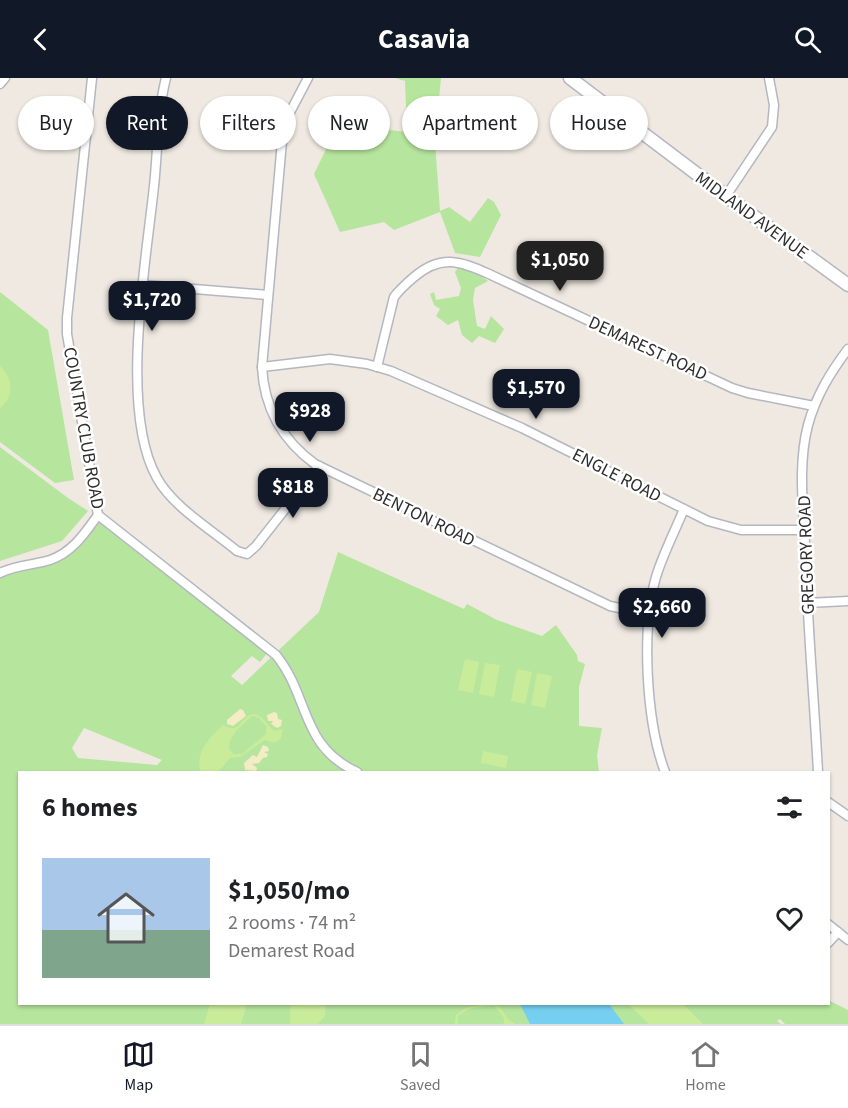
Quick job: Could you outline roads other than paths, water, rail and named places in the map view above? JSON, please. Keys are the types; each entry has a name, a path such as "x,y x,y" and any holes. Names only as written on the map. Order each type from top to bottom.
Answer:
{"street":[{"path":"0,84 5,78"},
{"name":"COUNTRY CLUB ROAD","path":"92,78 68,334 98,515 276,655 288,670 315,736 326,752 343,766 355,771"},
{"path":"166,78 160,107 138,345 138,402 151,465 157,478 174,500 237,551 248,554 319,466"},
{"name":"BENTON ROAD","path":"308,78 283,130 262,367 266,398 279,428 306,458 319,466 609,606 648,614"},
{"name":"MIDLAND AVENUE","path":"570,78 848,285"},
{"path":"726,196 771,127 774,105 770,78"},
{"name":"DEMAREST ROAD","path":"377,367 391,304 399,290 422,270 433,265 454,262 489,273 732,388 814,406"},
{"path":"144,285 268,295"},
{"name":"GREGORY ROAD","path":"818,771 807,603 802,465 814,406 832,371 848,349"},
{"name":"ENGLE ROAD","path":"262,367 330,360 377,367 522,428 708,521 741,530 804,530"},
{"path":"665,771 660,759 649,702 648,614 658,569 684,509"},
{"path":"0,573 51,560 66,552 81,539 98,515"},
{"path":"807,603 848,601"},
{"path":"830,803 848,816"},
{"path":"830,926 848,940"},
{"path":"830,941 837,932"}],"water":[{"path":"520,1005 610,1005 624,1024 530,1024"}]}
